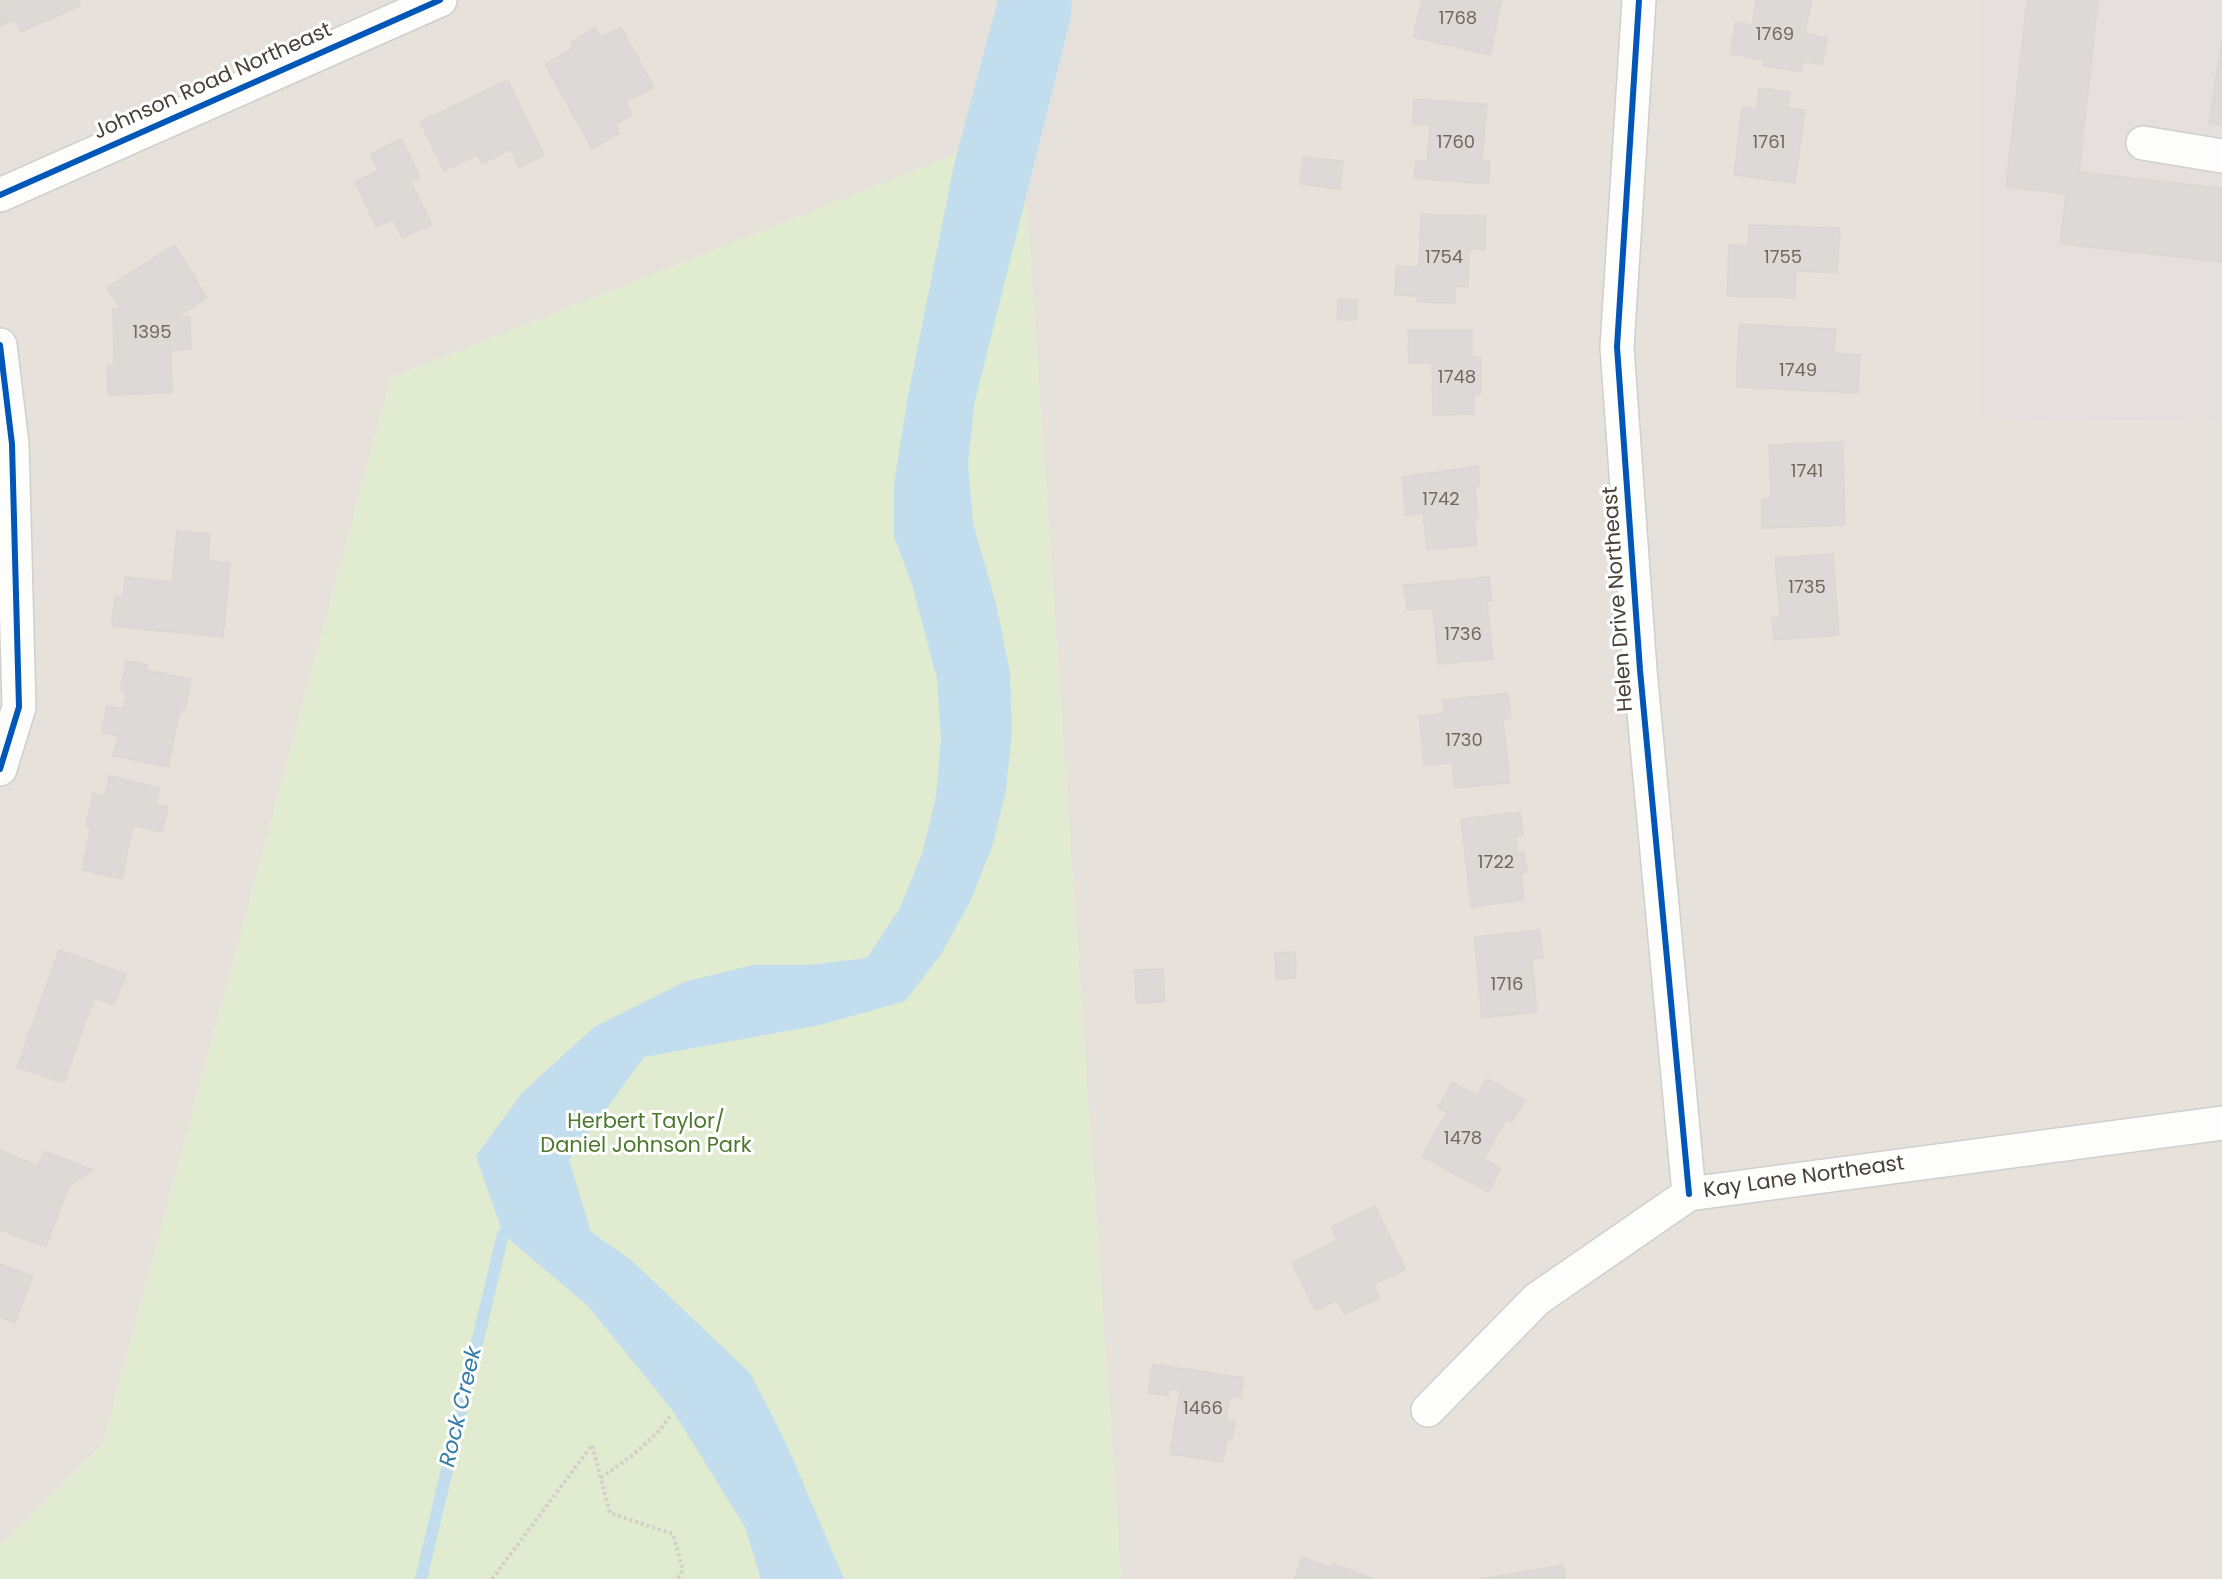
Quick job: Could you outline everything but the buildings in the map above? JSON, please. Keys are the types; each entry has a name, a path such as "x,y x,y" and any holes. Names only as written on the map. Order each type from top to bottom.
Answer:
{"street":[{"name":"Johnson Road Northeast","path":"0,195 440,0"},
{"name":"Helen Drive Northeast","path":"1639,0 1617,347 1640,670 1689,1194"},
{"path":"2143,143 2222,156"},
{"path":"0,345 12,444 19,708 0,769"},
{"name":"Kay Lane Northeast","path":"1428,1410 1537,1299 1689,1194 2222,1123"}],"path":[{"path":"601,1478 633,1455 660,1430 671,1415"},
{"path":"492,1579 592,1445 610,1513 673,1534 684,1570 677,1579"}],"shaded area":[{"path":"0,0 1981,0 1981,419 2222,423 2222,1579 1121,1579 1021,129 391,378 103,1444 0,1545"},
{"path":"1981,0 2222,0 2222,423 1981,419"}],"green space":[{"name":"Herbert Taylor/ Daniel Johnson Park","path":"1021,128 1121,1579 0,1579 0,1545 103,1444 391,378"}],"water":[{"path":"998,0 1072,0 1071,17 974,405 968,464 973,523 996,604 1010,672 1012,731 1006,790 992,847 970,902 941,954 905,1001 820,1025 644,1057 569,1160 591,1232 631,1260 750,1373 786,1443 844,1579 761,1579 745,1527 673,1411 588,1306 503,1234 476,1156 522,1093 594,1027 684,982 753,965 808,965 867,958 900,908 922,854 936,797 941,738 937,679 912,584 894,537 894,485 907,401 954,165"}],"waterway":[{"name":"Rock Creek","path":"421,1579 503,1234"}],"cycle path":[{"path":"0,195 440,0"},
{"path":"1639,0 1617,347 1640,670 1689,1194"},
{"path":"0,345 12,444 19,707 0,769"}]}
